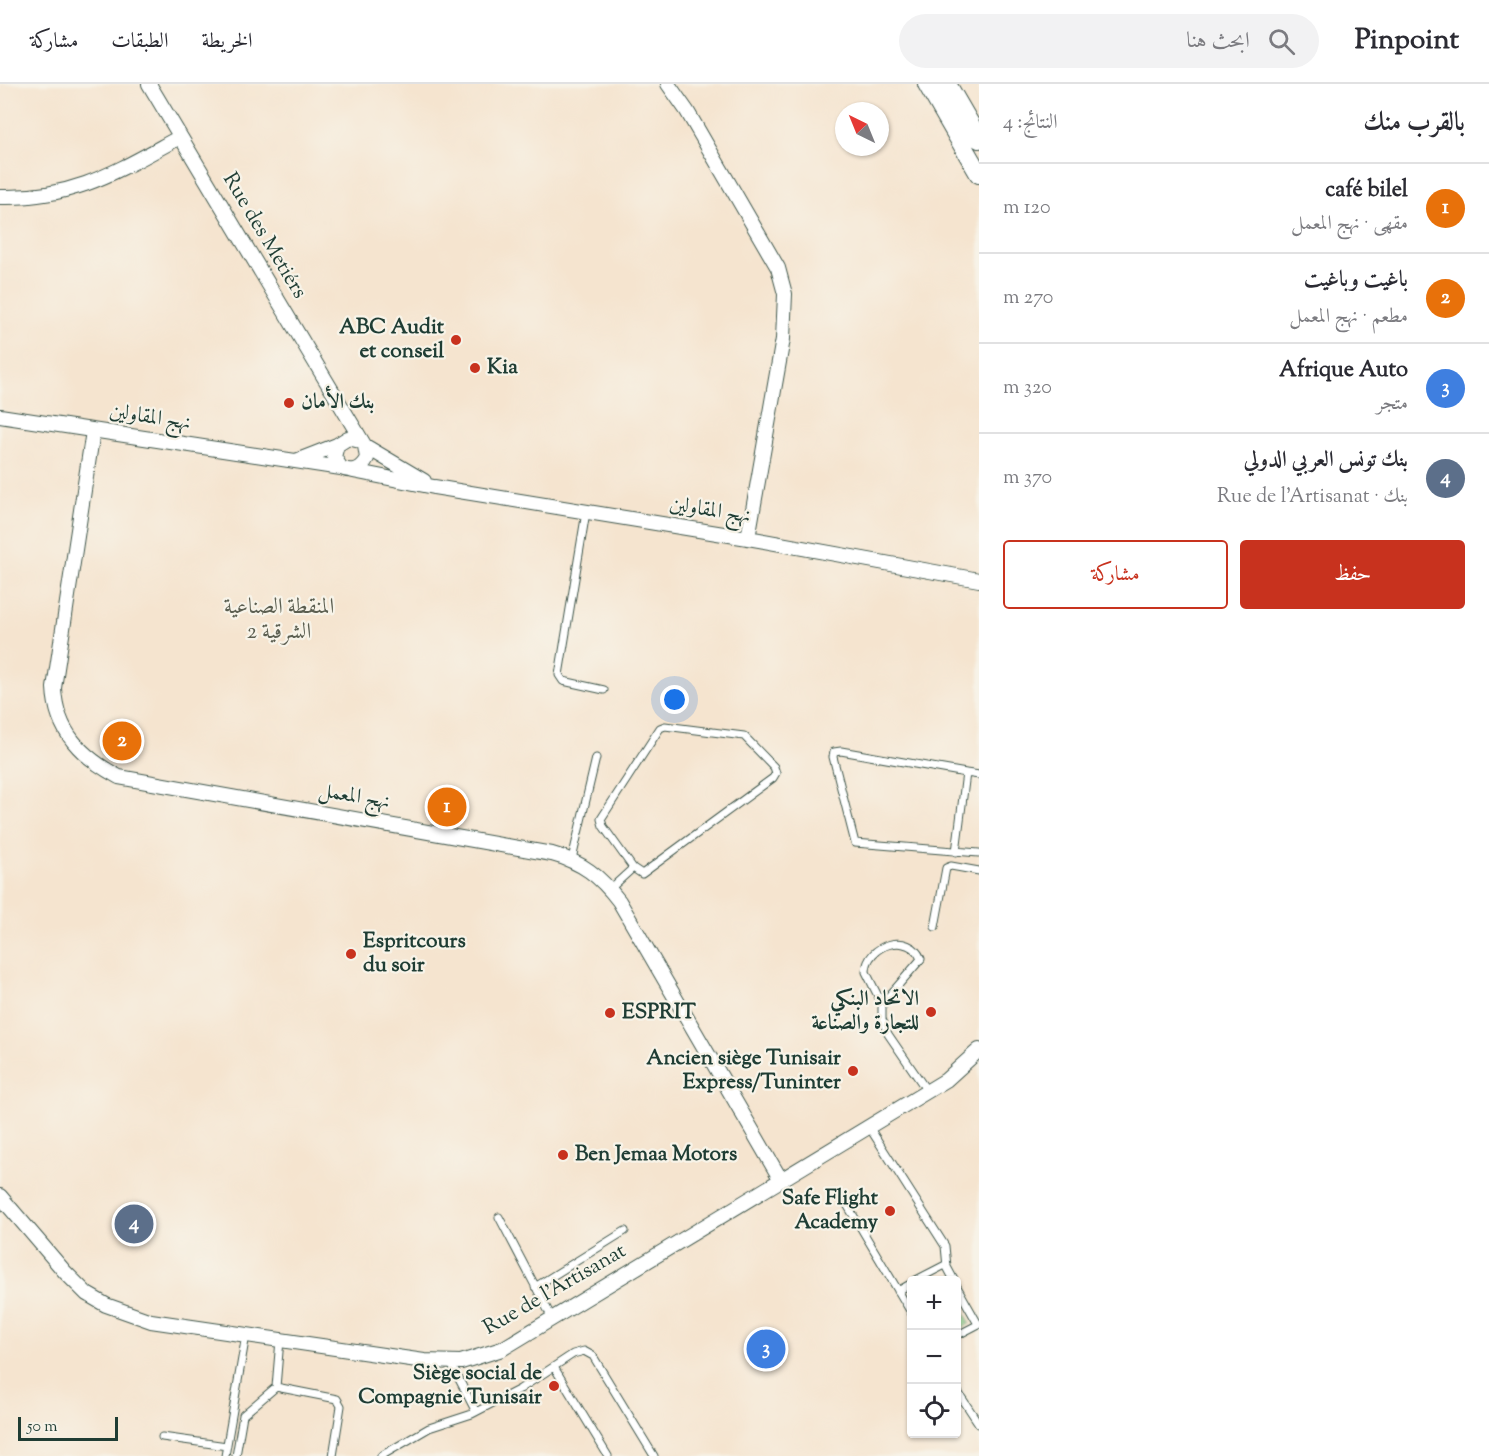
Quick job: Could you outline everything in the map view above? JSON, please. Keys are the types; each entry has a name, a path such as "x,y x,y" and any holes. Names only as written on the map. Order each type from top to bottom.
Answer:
{"street":[{"name":"Rue des Metiérs","path":"149,84 363,444"},
{"path":"668,84 687,111 778,268 784,294 783,339 748,538"},
{"path":"927,84 979,174"},
{"path":"947,84 979,139"},
{"path":"0,197 31,198 66,192 98,181 180,137"},
{"path":"340,443 348,438 363,444 367,452 364,464 347,469 334,457 340,443 343,409"},
{"name":"نهج المقاولين","path":"0,416 347,469 434,487 748,538 979,580"},
{"name":"نهج المعمل","path":"93,431 54,688 58,719 85,755 119,777 572,859 591,870 610,889 780,1180"},
{"name":"نهج المقاولين","path":"294,461 340,443"},
{"name":"نهج المقاولين","path":"363,444 434,487"},
{"name":"Rue de l'Artisanat","path":"0,1196 65,1272 87,1294 106,1305 151,1321 424,1361 461,1362 502,1349 927,1091 960,1069 979,1050"}],"lane":[{"path":"586,512 559,675 563,681 604,690"},
{"path":"665,726 737,734 750,739 774,768 776,773 773,778 642,874 633,868 603,826 601,819 660,728 665,726"},
{"path":"979,775 841,751 834,752 833,758 855,843 979,854"},
{"path":"572,859 596,758"},
{"path":"956,852 966,773"},
{"path":"610,889 633,868"},
{"path":"935,927 946,868 979,871"},
{"path":"882,1004 921,959 918,953 909,947 894,942 885,944 866,966 868,980 882,1004 882,1019 888,1034 927,1091"},
{"path":"868,1127 945,1246 946,1264 952,1276"},
{"path":"846,1203 907,1306"},
{"path":"499,1217 552,1318"},
{"path":"535,1287 625,1231"},
{"path":"925,1276 946,1264"},
{"path":"898,1291 907,1286"},
{"path":"961,1292 978,1324 961,1334"},
{"path":"225,1456 246,1335"},
{"path":"236,1456 243,1415 276,1387 280,1340"},
{"path":"381,1456 429,1428 476,1412 520,1389 573,1354 584,1352 593,1356 654,1456"},
{"path":"450,1362 476,1412"},
{"path":"554,1366 608,1456"},
{"path":"276,1387 337,1399 341,1406 333,1456"},
{"path":"961,1395 979,1424"},
{"path":"162,1437 227,1446"}],"green space":[{"path":"961,1308 970,1323 961,1329"}],"place":[{"name":"ABC Audit et conseil","path":"456,340"},
{"name":"Kia","path":"475,368"},
{"name":"بنك الأمان","path":"289,403"},
{"name":"باغيت وباغيت","path":"122,741"},
{"name":"café bilel","path":"447,807"},
{"name":"Espritcours du soir","path":"351,954"},
{"name":"الاتحاد البنكي للتجارة والصناعة","path":"931,1012"},
{"name":"ESPRIT","path":"610,1013"},
{"name":"Ancien siège Tunisair Express/Tuninter","path":"853,1071"},
{"name":"Ben Jemaa Motors","path":"563,1155"},
{"name":"Safe Flight Academy","path":"890,1211"},
{"name":"بنك تونس العربي الدولي","path":"134,1224"},
{"name":"Afrique Auto","path":"766,1349"},
{"name":"Siège social de Compagnie Tunisair","path":"554,1386"}],"district":[{"name":"المنقطة الصناعية الشرقية 2","path":"279,620"}]}
